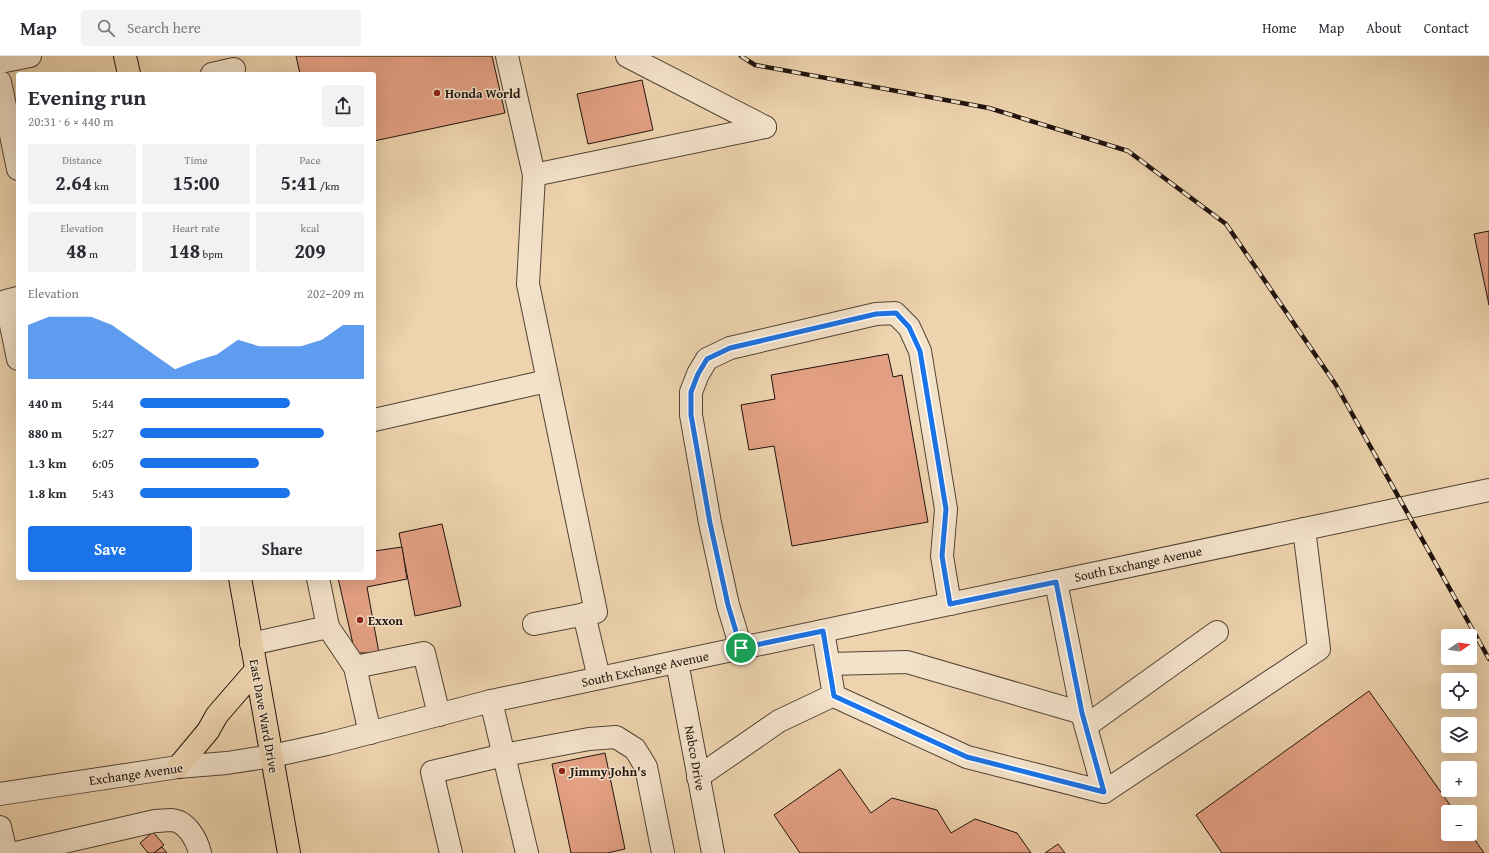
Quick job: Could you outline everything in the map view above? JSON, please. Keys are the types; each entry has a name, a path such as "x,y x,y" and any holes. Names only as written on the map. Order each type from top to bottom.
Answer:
{"main road":[{"path":"125,56 129,72"},
{"name":"East Dave Ward Drive","path":"240,580 288,853"},
{"path":"178,767 208,731 217,715 256,670"}],"street":[{"path":"0,62 30,56"},
{"path":"507,56 534,175 528,284 596,612 534,624"},
{"path":"534,175 765,126 627,56"},
{"path":"217,72 233,66"},
{"path":"0,82 16,159"},
{"path":"16,298 6,301 16,349"},
{"path":"741,648 728,605 710,523 691,415 691,392 698,374 707,359 730,348 876,314 896,313 909,327 920,351 946,509 942,556 950,604"},
{"path":"376,420 547,381"},
{"name":"South Exchange Avenue","path":"272,756 370,733 491,701 1489,490"},
{"path":"834,695 967,757 1104,792 1319,649 1304,529"},
{"path":"318,580 328,627 355,667 370,733"},
{"path":"1056,582 1084,720 1104,792"},
{"path":"584,614 599,678"},
{"path":"251,644 328,627"},
{"path":"823,631 834,695"},
{"path":"1084,720 1217,632"},
{"path":"355,667 424,653 438,715"},
{"name":"Nabco Drive","path":"677,662 698,777 709,852"},
{"path":"829,664 907,662 1084,720"},
{"path":"698,777 779,721 834,695"},
{"path":"491,701 527,853"},
{"path":"452,853 432,772 589,739 616,737 635,749 646,767 663,853"},
{"name":"Exchange Avenue","path":"0,794 178,767 226,763 272,756"},
{"path":"16,853 155,821 173,820 184,825 195,837 199,853"},
{"path":"0,827 6,853"}],"building":[{"name":"Honda World","path":"296,56 492,56 505,113 376,141 376,72 300,72"},
{"path":"642,80 653,130 588,144 577,94"},
{"path":"1489,231 1489,305 1474,234"},
{"path":"888,354 893,377 902,375 928,522 792,546 774,446 749,450 741,405 775,399 771,375"},
{"path":"442,524 461,606 415,616 399,533"},
{"name":"Exxon","path":"402,547 407,579 367,587 379,653 355,653 338,580 376,580 376,551"},
{"path":"1369,691 1441,792 1441,797 1444,797 1450,805 1441,805 1441,841 1476,841 1484,853 1222,853 1196,815"},
{"path":"605,753 625,849 607,853 571,853 552,764"},
{"path":"840,769 871,813 892,798 937,810 951,833 975,819 1017,833 1031,853 800,853 774,815"},
{"path":"153,832 164,845 154,853 148,853 140,843"},
{"path":"1058,844 1065,853 1045,853"},
{"path":"162,847 167,853 154,853"}],"railway":[{"path":"741,56 755,65 989,108 1128,151 1226,224 1336,385 1489,659"}],"place":[{"name":"Honda World","path":"437,93"},
{"name":"Exxon","path":"360,620"},
{"name":"Jimmy John's","path":"562,771"}],"route":[{"path":"896,313 909,327 920,351 946,509 942,538 942,556 950,604 1056,582 1082,713 1104,792 967,757 834,696 823,631 741,648 728,605 710,523 691,415 691,392 698,374 707,359 730,348 876,314 896,313"}]}
